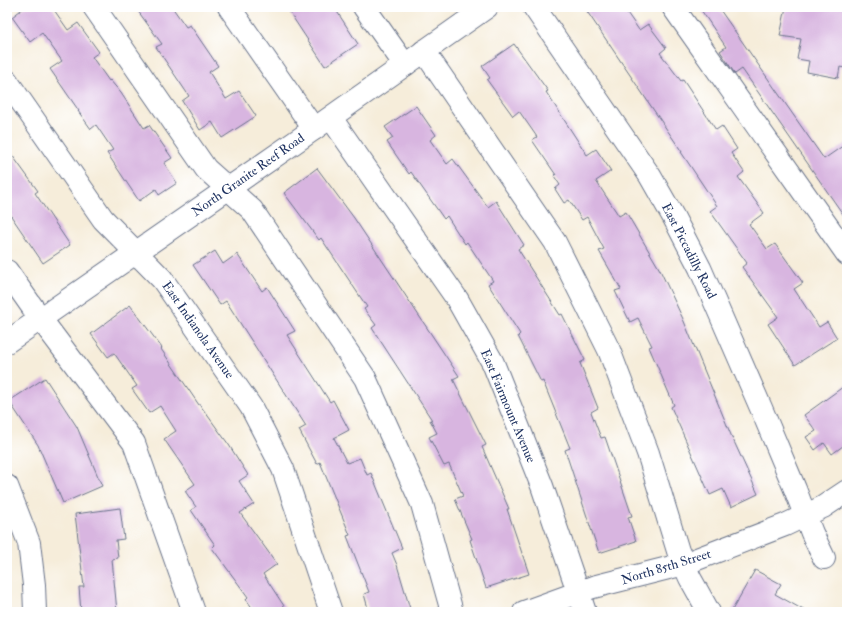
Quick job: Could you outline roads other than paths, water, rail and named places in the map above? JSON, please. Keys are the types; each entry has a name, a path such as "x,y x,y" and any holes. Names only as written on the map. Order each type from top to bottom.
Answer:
{"street":[{"path":"94,7 206,168 252,210 365,378 422,504 452,612"},
{"name":"East Fairmount Avenue","path":"229,7 323,124 457,300 493,363 542,486 581,602"},
{"path":"364,7 405,65"},
{"name":"North Granite Reef Road","path":"7,342 323,124 487,7"},
{"name":"East Piccadilly Road","path":"534,7 650,176 674,218 700,268 761,408 805,516"},
{"path":"673,7 847,254"},
{"path":"424,51 555,242 609,350 648,453 684,564 709,612"},
{"name":"East Indianola Avenue","path":"7,81 103,219 162,279 251,407 283,469 332,612"},
{"path":"7,270 40,318 134,443 194,612"},
{"path":"7,486 29,543 34,585 35,612"},
{"name":"North 85th Street","path":"524,612 581,602 684,564 785,525 823,507 847,491"},
{"path":"805,516 824,558"}]}
